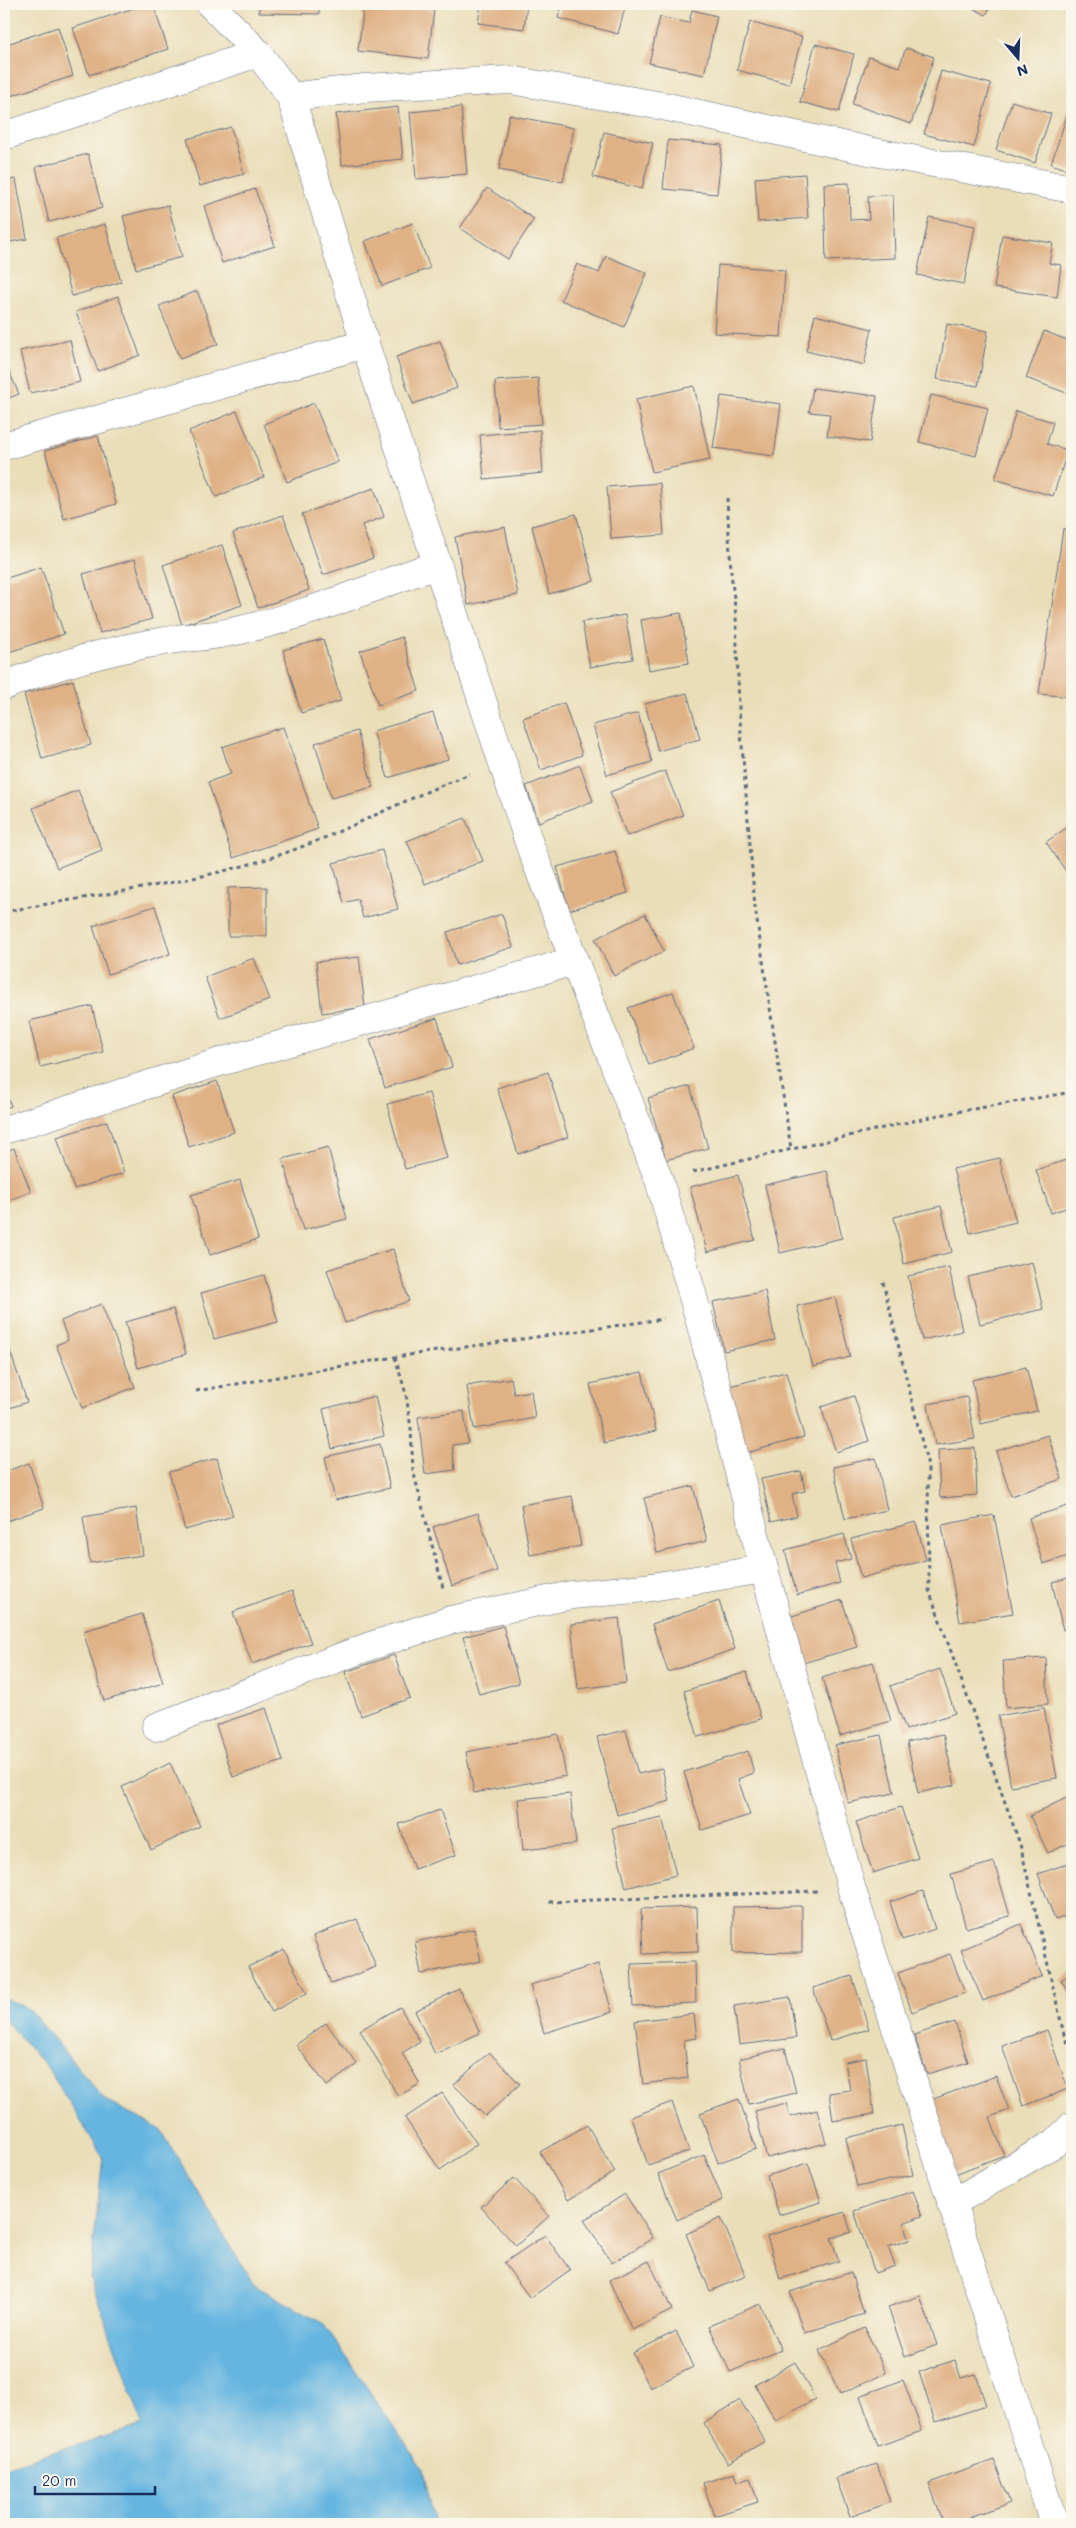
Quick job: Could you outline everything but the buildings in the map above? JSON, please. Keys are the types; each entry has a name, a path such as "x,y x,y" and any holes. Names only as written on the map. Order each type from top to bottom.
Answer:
{"street":[{"path":"210,4 258,53 291,96 365,344 436,565 530,846 658,1180 698,1314 764,1569 852,1890 1054,2524"},
{"path":"4,136 258,53"},
{"path":"291,96 365,88 510,80 663,106 869,151 1072,189"},
{"path":"4,446 365,344"},
{"path":"4,686 61,665 121,650 171,640 221,634 288,617 436,565"},
{"path":"4,1130 220,1062 574,961"},
{"path":"156,1727 370,1646 451,1620 572,1595 645,1588 764,1569"},
{"path":"951,2204 1055,2143 1072,2126"}],"path":[{"path":"727,498 731,572 736,616 739,708 755,907 791,1149"},
{"path":"4,912 205,875 268,858 344,829 421,792 503,762"},
{"path":"658,1180 939,1116 1072,1092"},
{"path":"883,1282 928,1467 929,1590 1020,1844 1065,2039 1072,2049"},
{"path":"196,1391 395,1356 698,1314"},
{"path":"395,1356 406,1394 411,1429 413,1470 451,1620"},
{"path":"549,1902 852,1890"}],"water":[{"path":"4,1998 29,2009 105,2100 161,2130 254,2285 324,2324 423,2470 435,2524 4,2524 4,2467 143,2425 90,2278 103,2157 47,2067 4,2019"}]}
